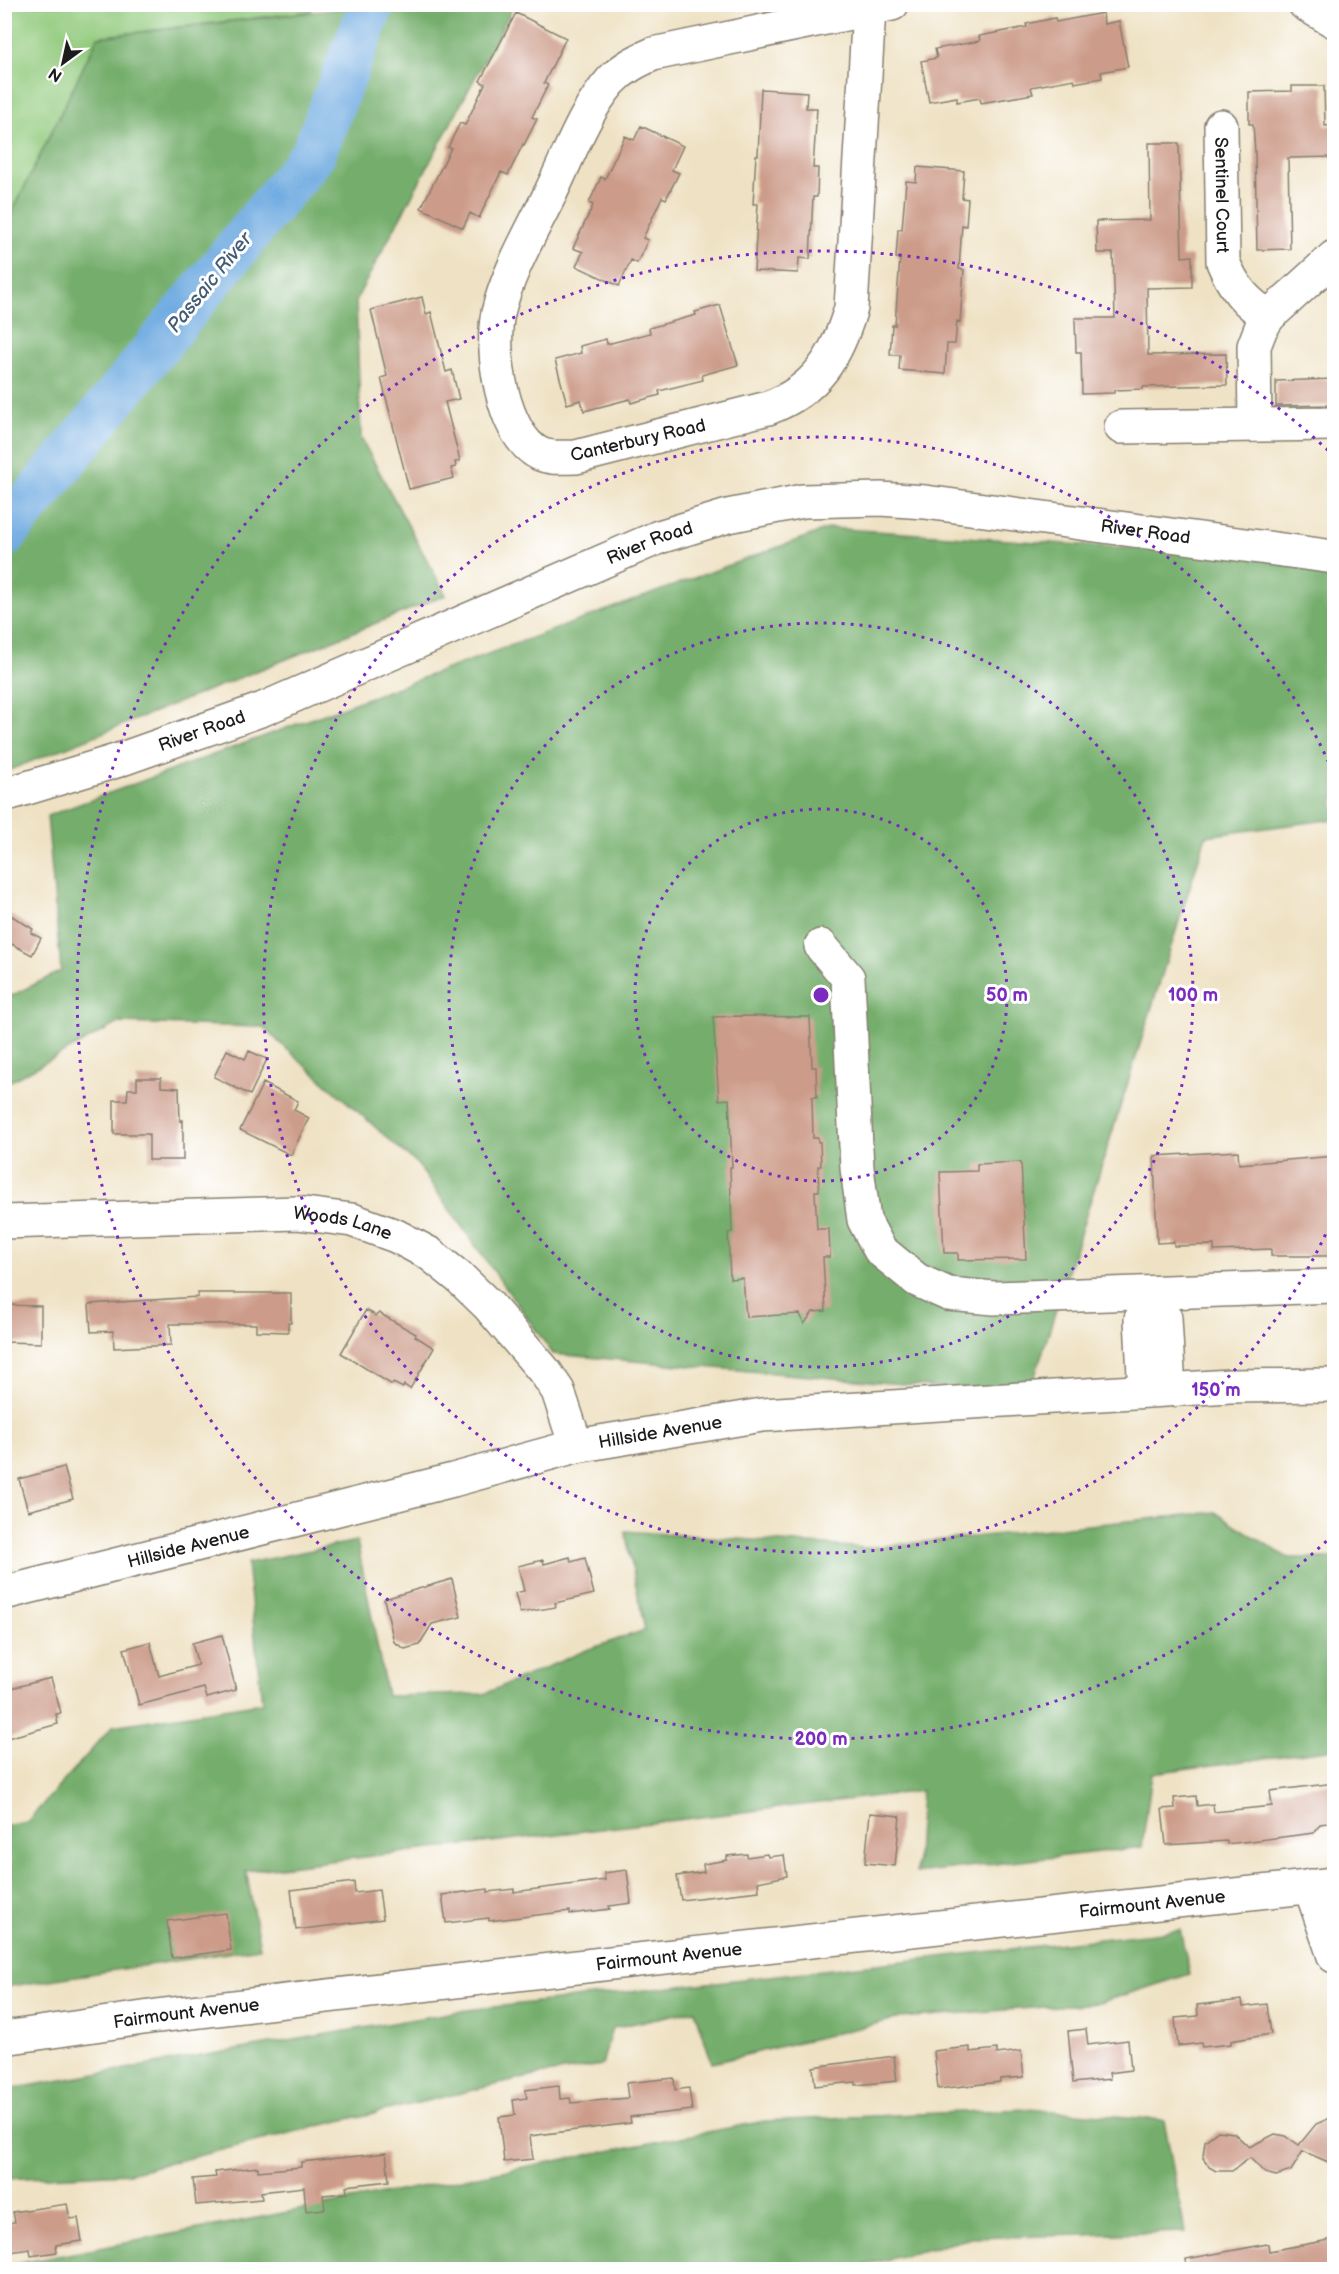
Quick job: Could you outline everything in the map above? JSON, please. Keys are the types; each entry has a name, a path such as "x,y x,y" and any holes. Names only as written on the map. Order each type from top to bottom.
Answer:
{"street":[{"path":"1305,4 1335,21"},
{"name":"Canterbury Road","path":"877,6 851,308 836,350 815,379 784,402 768,408 576,457 552,458 539,453 522,440 509,414 497,366 498,315 518,261 583,125 611,82 624,69 653,54 877,6"},
{"name":"Sentinel Court","path":"1221,126 1223,262 1232,282 1243,296 1255,309 1269,316"},
{"path":"1255,425 1254,346 1261,328 1269,316 1335,257"},
{"path":"1121,427 1335,424"},
{"name":"River Road","path":"4,795 116,761 263,709 659,537 728,516 804,501 880,499 925,502 1335,557"},
{"path":"821,946 848,978 858,1179 864,1220 880,1250 917,1280 948,1294 994,1298 1151,1300 1335,1286"},
{"name":"Woods Lane","path":"4,1222 297,1213 352,1220 396,1236 429,1254 461,1279 488,1305 546,1373 558,1391 576,1446"},
{"path":"1151,1300 1165,1318 1168,1372 1156,1386"},
{"name":"Hillside Avenue","path":"4,1593 453,1480 576,1446 762,1415 1156,1386 1335,1385"},
{"path":"1323,1885 1335,1956"},
{"name":"Fairmount Avenue","path":"4,2038 157,2016 628,1961 1323,1885"}],"green space":[{"path":"5,5 314,5 311,11 98,37 5,227"},
{"path":"356,5 514,5 356,300 361,438 446,595 5,772 5,227 98,37"},
{"path":"830,528 1334,562 1334,819 1206,836 1029,1395 553,1354 417,1164 262,1027 119,1023 5,1084 5,999 61,971 47,816"},
{"path":"1215,1512 1288,1558 1334,1558 1334,1749 1152,1773 1142,1847 916,1873 921,1791 246,1871 260,1948 5,1987 5,1826 27,1822 113,1726 262,1703 247,1563 357,1541 387,1696 484,1694 589,1649 645,1630 625,1531 866,1548"},
{"path":"1180,1930 1190,1974 1099,2003 900,2018 712,2063 695,2010 612,2028 602,2065 539,2075 129,2173 5,2179 5,2090 467,2010"},
{"path":"1027,2109 1164,2120 1185,2232 972,2238 846,2270 5,2270 5,2266 765,2121"}],"building":[{"path":"516,13 566,38 544,83 548,85 532,117 537,119 508,175 501,172 479,218 470,213 463,228 421,208 451,148 448,147 460,123 465,125 485,84 480,81"},
{"path":"1103,13 1104,24 1119,21 1128,67 1101,72 1102,78 1075,83 1074,79 1031,87 1033,94 981,103 980,98 957,102 957,97 929,102 921,61 937,58 935,49 980,41 979,36 1027,27 1026,24 1055,18 1056,22"},
{"path":"1292,86 1324,86 1325,126 1335,125 1335,157 1288,158 1290,249 1257,250 1255,152 1253,124 1249,124 1249,92 1292,91"},
{"path":"761,89 807,92 806,108 817,108 813,168 818,168 817,197 813,197 810,259 799,258 798,273 754,271 758,204 753,204"},
{"path":"641,126 683,146 672,170 679,173 666,199 662,197 643,238 648,240 637,263 631,260 619,286 576,266 583,252 573,248 593,205 589,203 601,177 605,179 625,136 634,140"},
{"path":"1149,143 1179,143 1182,257 1192,256 1192,287 1147,288 1148,355 1226,354 1227,385 1143,387 1143,389 1114,390 1114,393 1082,394 1081,352 1076,352 1075,318 1115,318 1113,253 1097,253 1096,221 1150,220"},
{"path":"917,167 964,171 962,198 968,199 966,226 962,225 959,269 964,270 960,322 957,321 955,344 947,344 945,374 899,370 900,355 890,355 892,325 895,325 900,258 896,258 898,229 902,229 906,181 916,182"},
{"path":"422,297 426,314 431,312 446,372 452,370 459,399 445,402 460,461 455,462 456,467 451,468 454,478 409,489 381,378 387,376 371,310"},
{"path":"720,305 738,365 702,375 703,380 659,391 660,395 631,403 630,399 584,411 581,400 567,404 555,360 581,353 580,346 606,339 607,344 650,333 649,328 696,315 695,312"},
{"path":"1335,379 1335,405 1276,406 1276,381"},
{"path":"4,911 33,929 31,933 41,938 32,955 4,940"},
{"path":"713,1017 810,1017 812,1067 816,1067 817,1097 812,1097 813,1138 818,1138 820,1142 821,1166 818,1166 819,1191 815,1191 817,1229 829,1229 830,1257 823,1257 826,1311 813,1312 804,1324 800,1314 746,1317 743,1278 730,1279 728,1233 732,1232 730,1167 732,1167 729,1099 719,1100"},
{"path":"227,1050 245,1059 249,1051 267,1059 250,1095 214,1077"},
{"path":"137,1078 161,1078 161,1087 179,1088 180,1121 183,1120 183,1160 149,1160 149,1134 114,1134 114,1100 127,1100 128,1089 137,1089"},
{"path":"263,1083 298,1101 294,1110 309,1118 291,1155 240,1130"},
{"path":"1238,1151 1239,1164 1335,1156 1335,1256 1271,1256 1271,1249 1214,1251 1214,1245 1174,1246 1174,1242 1157,1243 1154,1156"},
{"path":"1021,1162 1026,1259 958,1260 958,1253 944,1253 940,1172 977,1171 977,1164"},
{"path":"198,1293 291,1293 291,1323 288,1323 288,1332 256,1331 256,1324 170,1324 171,1345 114,1348 113,1331 91,1332 89,1304 198,1297"},
{"path":"4,1305 41,1306 41,1343 4,1342"},
{"path":"366,1310 376,1316 379,1313 416,1334 415,1336 434,1348 410,1389 404,1385 403,1388 393,1383 392,1385 341,1353"},
{"path":"64,1467 73,1499 28,1511 19,1479"},
{"path":"570,1557 571,1562 585,1558 594,1594 555,1603 556,1607 520,1613 515,1593 524,1591 518,1566 543,1560 544,1564"},
{"path":"452,1579 461,1617 432,1624 419,1645 405,1649 394,1642 384,1599"},
{"path":"222,1635 236,1690 207,1698 204,1688 139,1705 124,1649 150,1642 159,1676 198,1665 192,1643"},
{"path":"51,1678 61,1713 56,1714 58,1724 4,1739 4,1690"},
{"path":"1335,1783 1335,1822 1320,1824 1314,1833 1227,1844 1227,1841 1166,1845 1162,1809 1175,1808 1174,1798 1196,1796 1197,1806 1213,1804 1214,1812 1272,1806 1270,1791"},
{"path":"870,1813 900,1816 895,1866 865,1863"},
{"path":"747,1854 747,1857 767,1854 768,1857 784,1855 787,1876 758,1882 759,1891 681,1900 677,1876 704,1872 703,1864 727,1860 727,1856"},
{"path":"627,1870 631,1903 609,1906 610,1909 570,1914 570,1911 489,1921 489,1918 446,1923 442,1895 488,1889 488,1892 514,1889 514,1892 605,1880 604,1873"},
{"path":"354,1882 355,1893 379,1890 383,1919 296,1930 291,1890"},
{"path":"226,1913 231,1950 172,1958 167,1921"},
{"path":"1242,2000 1243,2007 1267,2004 1271,2034 1231,2041 1231,2044 1202,2047 1201,2043 1178,2046 1175,2018 1198,2016 1197,2005"},
{"path":"1086,2029 1088,2045 1128,2040 1131,2070 1109,2073 1110,2079 1073,2083 1068,2031"},
{"path":"970,2047 970,2052 997,2049 997,2054 1021,2051 1024,2077 938,2089 934,2051"},
{"path":"894,2056 897,2081 815,2086 813,2067"},
{"path":"674,2078 675,2090 689,2088 692,2110 630,2117 631,2123 530,2136 533,2159 504,2162 499,2117 515,2115 513,2100 527,2098 525,2090 559,2086 560,2099 570,2098 571,2103 628,2098 626,2083"},
{"path":"1335,2116 1335,2165 1303,2151 1291,2171 1276,2176 1265,2173 1250,2158 1232,2171 1216,2171 1209,2167 1203,2156 1205,2141 1218,2131 1234,2133 1249,2147 1275,2134 1286,2136 1299,2145 1316,2124"},
{"path":"386,2153 389,2181 346,2186 347,2193 323,2195 325,2209 306,2211 304,2187 261,2192 262,2199 196,2205 193,2179 216,2177 215,2172 258,2167 258,2171 301,2167 301,2162"},
{"path":"67,2204 70,2219 78,2218 82,2241 56,2245 57,2252 31,2256 30,2249 4,2253 4,2224 15,2222 13,2212"},
{"path":"1335,2239 1335,2270 1187,2270 1186,2259 1268,2244 1269,2251"}],"waterway":[{"name":"Passaic River","path":"4,535 313,154 372,4"}]}
